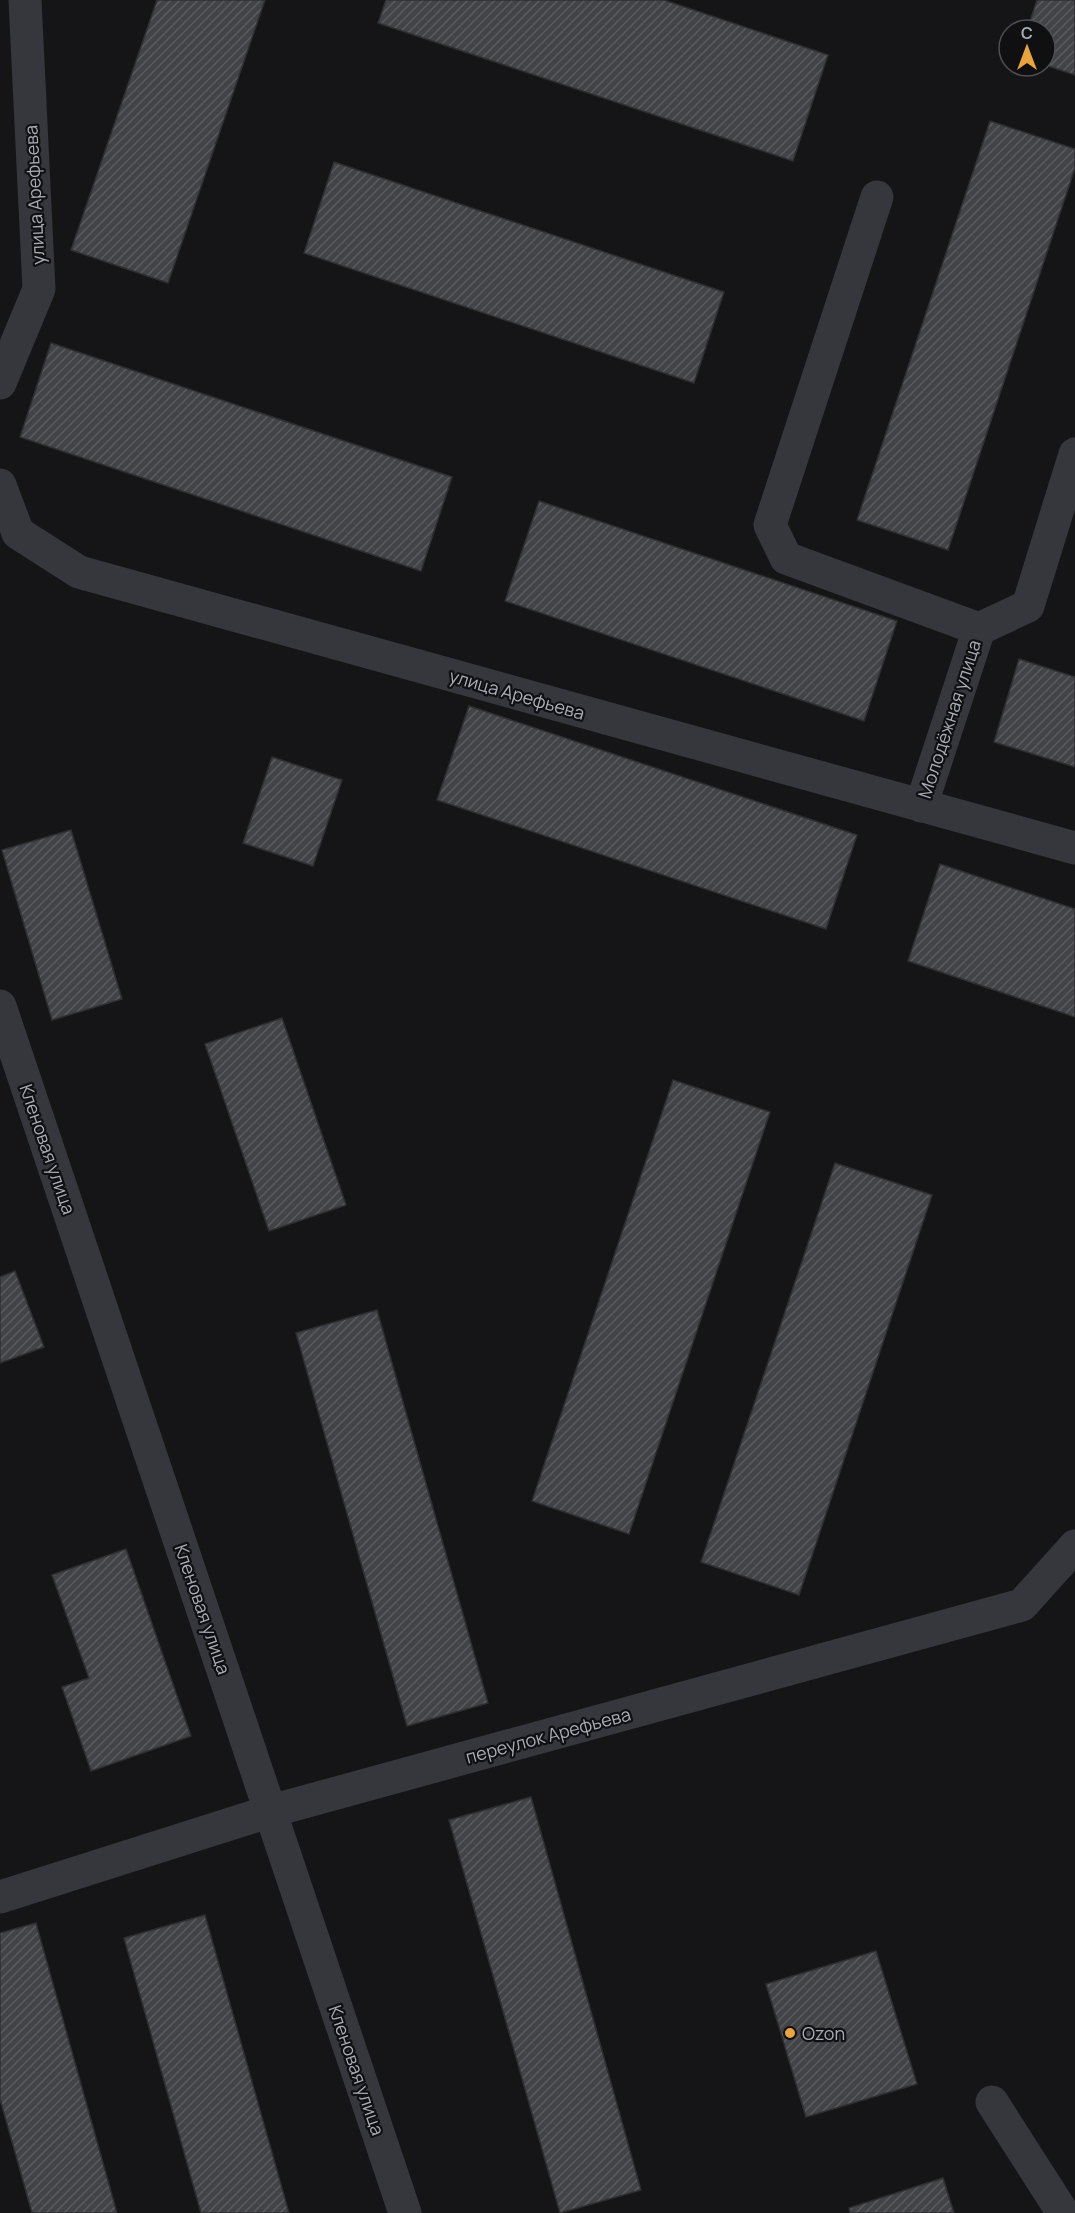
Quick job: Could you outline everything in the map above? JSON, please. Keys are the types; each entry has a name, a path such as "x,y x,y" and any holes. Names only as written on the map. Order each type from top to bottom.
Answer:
{"street":[{"name":"улица Арефьева","path":"0,383 39,289 25,0"},
{"path":"877,196 770,525 786,558 979,629"},
{"name":"Молодёжная улица","path":"921,806 979,629 1028,606 1075,454"},
{"name":"улица Арефьева","path":"0,485 18,533 79,572 1075,848"},
{"name":"Кленовая улица","path":"0,1006 405,2213"},
{"name":"переулок Арефьева","path":"0,1897 271,1811 1022,1605 1075,1546"},
{"path":"992,2102 1063,2213"}],"building":[{"path":"157,0 265,0 168,283 71,250"},
{"path":"386,0 664,0 828,55 793,161 378,23"},
{"path":"1037,0 1075,0 1075,75 1057,69 1057,18 1031,18"},
{"path":"990,121 1075,149 1075,168 948,550 857,520"},
{"path":"334,162 724,292 694,383 304,253"},
{"path":"51,343 452,477 421,571 20,437"},
{"path":"539,501 897,621 864,721 505,601"},
{"path":"1019,659 1075,677 1075,767 994,742"},
{"path":"469,706 857,835 826,929 437,800"},
{"path":"272,757 342,780 313,866 243,843"},
{"path":"71,830 122,999 52,1020 2,850"},
{"path":"940,864 1075,909 1075,1017 908,961"},
{"path":"282,1018 346,1205 269,1231 205,1044"},
{"path":"673,1080 770,1112 629,1534 532,1501"},
{"path":"835,1163 932,1195 799,1595 701,1562"},
{"path":"15,1271 44,1347 0,1363 0,1277"},
{"path":"377,1310 488,1703 407,1726 296,1333"},
{"path":"126,1549 191,1736 91,1771 62,1687 89,1678 52,1575"},
{"path":"531,1797 641,2190 560,2213 449,1820"},
{"path":"205,1915 289,2213 201,2213 124,1938"},
{"path":"36,1923 117,2213 32,2213 0,2099 0,1933"},
{"path":"876,1951 917,2084 806,2117 766,1984"},
{"path":"943,2178 954,2213 850,2213 849,2208"}],"place":[{"name":"Ozon","path":"790,2033"}]}
